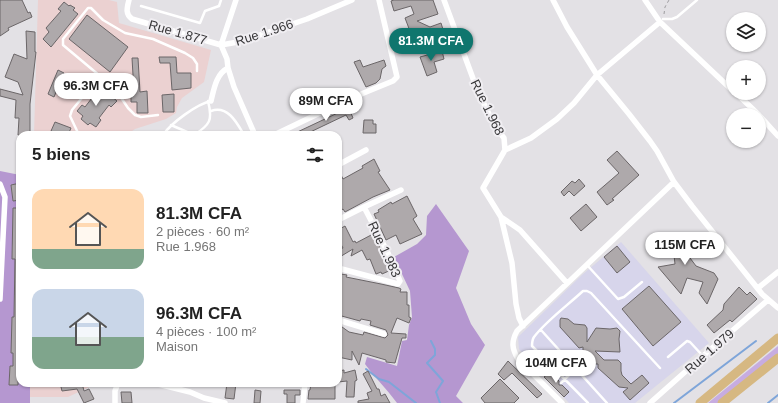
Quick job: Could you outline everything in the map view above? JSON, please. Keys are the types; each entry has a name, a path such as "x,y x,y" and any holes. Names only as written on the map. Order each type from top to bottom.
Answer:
{"highway":[{"path":"700,403 778,338"},
{"path":"722,403 778,358"}],"street":[{"name":"Rue 1.877","path":"129,0 126,11 128,16 132,19 221,45 236,0"},
{"name":"Rue 1.966","path":"253,131 234,87 228,68 227,58 221,45 238,42 257,36 352,0"},
{"path":"282,131 349,99 393,81 397,77 379,0"},
{"name":"Rue 1.968","path":"444,0 478,92 496,128 504,138 505,150 483,188 501,217 512,263 516,304 519,318 523,326"},
{"path":"553,0 567,27 597,75 630,114 653,146 674,182 758,288 768,300 778,308"},
{"path":"645,0 661,21 726,84"},
{"path":"505,150 531,138 557,119 574,103 597,75 661,21"},
{"path":"209,101 219,75 223,70 228,68"},
{"path":"743,100 752,108"},
{"path":"766,123 778,136"},
{"path":"342,163 366,150"},
{"path":"562,403 553,390 518,359 514,353 512,344 517,331 674,182"},
{"path":"0,184 5,198 0,299"},
{"path":"364,207 401,190"},
{"name":"Rue 1.983","path":"342,218 364,207 388,253 400,281 398,284 342,269"},
{"path":"501,217 520,230 567,284"},
{"path":"758,288 778,272"},
{"name":"Rue 1.979","path":"650,403 768,300"},
{"path":"342,321 384,334"},
{"path":"115,403 117,387"},
{"path":"170,387 225,403"},
{"path":"303,403 305,387"}],"lane":[{"path":"141,6 200,23 205,12 219,6 220,0"},
{"path":"661,21 677,17 697,0"},
{"path":"158,115 141,117 135,115 124,104 114,87 63,44 63,39 88,8 91,8 103,20 125,33 154,39 193,58 197,64 197,71"},
{"path":"77,131 70,116 72,110 100,76"},
{"path":"166,131 181,116 209,101 211,111 209,124 201,131"},
{"path":"211,111 217,109 230,114 242,131"},
{"path":"171,125 185,131"},
{"path":"587,265 618,299 624,297 642,282"},
{"path":"588,403 532,346 534,338 540,330 583,291 587,290 660,368"},
{"path":"540,330 576,368 606,403"},
{"path":"668,357 687,341 690,342 703,356"},
{"path":"561,384 576,368"}],"path":[{"path":"661,21 665,7 669,0"}],"shaded area":[{"path":"38,0 109,0 117,2 119,23 211,50 204,82 182,98 177,107 176,113 166,119 132,131 34,131"},
{"path":"0,171 16,174 16,184 11,185 13,201 16,201 16,232 12,247 12,259 16,259 14,289 16,291 16,295 14,295 14,312 16,312 16,317 12,317 12,325 16,326 16,367 10,367 9,385 16,385 16,387 30,387 30,403 0,403"},
{"path":"436,204 469,251 456,288 471,324 485,345 456,396 463,403 397,403 365,364 367,357 397,366 402,341 407,340 409,325 412,317 410,291 394,257 417,244 426,235 427,216"},
{"path":"621,242 709,343 635,403 569,403 519,349 518,337 582,275"},
{"path":"778,346 778,354 718,403 708,403"},
{"path":"30,387 89,387 68,397 30,397"}],"building":[{"path":"0,0 22,0 28,13 30,12 32,17 8,28 9,30 0,36"},
{"path":"433,0 438,14 417,21 430,27 441,23 445,36 416,47 405,18 414,14 411,6 394,11 391,1"},
{"path":"64,2 75,8 73,10 78,14 51,47 43,39 49,32 46,28 61,11 58,9"},
{"path":"87,15 128,47 110,72 69,39"},
{"path":"26,31 35,32 36,52 30,104 30,131 18,131 19,118 15,118 16,100 0,96 0,89 23,95 18,82 5,77 14,54 27,59"},
{"path":"442,51 444,59 434,62 437,72 427,76 420,57"},
{"path":"159,57 176,57 177,73 191,73 191,88 172,90 170,63 160,63"},
{"path":"132,58 138,58 140,92 147,91 148,113 137,113 137,102 131,102 131,92 134,92"},
{"path":"360,60 363,67 384,60 386,66 382,69 380,79 376,83 366,87 354,62"},
{"path":"58,70 64,73 54,97 48,94"},
{"path":"98,85 117,101 111,107 109,105 99,118 101,120 96,127 90,123 88,125 81,119 83,116 77,111 82,105 85,107 95,94 93,92"},
{"path":"174,94 174,112 163,112 162,95"},
{"path":"348,106 353,118 349,120 346,115 312,131 299,131 344,110 343,108"},
{"path":"364,120 373,120 373,124 376,124 376,133 363,133"},
{"path":"55,122 71,128 70,131 51,131"},
{"path":"617,151 639,175 607,205 597,192 619,173 607,160"},
{"path":"374,159 380,171 378,172 390,190 345,212 342,210 342,177 343,179 363,168 362,166"},
{"path":"579,179 585,186 574,196 569,191 564,196 561,192 572,181 575,183"},
{"path":"16,184 16,201 13,201 11,185"},
{"path":"407,196 417,216 413,219 422,234 400,244 396,235 386,240 374,214 379,212 378,210 391,202 392,204"},
{"path":"586,204 597,217 581,231 570,218"},
{"path":"13,208 16,208 16,385 9,385 10,366 13,366 13,353 11,353 12,317 14,317 15,259 12,259"},
{"path":"345,226 353,242 355,241 356,243 373,234 391,270 382,274 381,272 376,274 370,259 367,260 362,250 351,256 353,249 342,256 342,228"},
{"path":"679,233 686,240 690,258 696,266 714,273 718,279 707,304 699,293 703,282 687,278 681,294 658,267 675,264 673,247 659,250 649,239"},
{"path":"617,246 630,262 617,273 604,257"},
{"path":"342,274 347,275 346,277 399,288 401,289 400,292 407,292 407,305 409,305 409,317 411,318 409,323 397,318 391,333 406,334 406,338 402,338 395,363 386,362 386,360 362,353 359,365 352,351 352,360 342,358 342,327 349,332 363,335 364,332 385,338 388,335 386,330 370,325 371,321 361,319 360,321 342,316"},
{"path":"649,286 681,322 653,346 622,309"},
{"path":"739,287 747,295 750,292 757,299 732,322 730,320 714,333 707,325 723,310 724,304"},
{"path":"561,318 568,319 574,324 585,325 587,328 587,342 596,328 617,328 620,331 620,352 595,351 604,360 618,360 621,363 622,375 631,384 642,375 649,383 630,400 623,392 628,388 619,387 598,368 598,364 584,364 583,347 579,348 560,327"},
{"path":"508,361 542,394 537,398 512,373 504,380 498,374"},
{"path":"342,370 344,370 344,373 355,370 357,380 355,381 354,397 346,397 347,381 342,382"},
{"path":"368,371 377,389 379,389 381,396 385,394 390,403 358,403 358,401 369,399 367,393 372,391 363,374"},
{"path":"550,372 559,381 559,385 562,385 569,392 564,397 544,377"},
{"path":"500,379 519,398 514,403 485,403 481,398"},
{"path":"61,387 83,387 84,391 89,389 94,399 84,403 77,389 62,391"},
{"path":"226,387 236,387 234,399 225,398"},
{"path":"310,387 335,387 335,399 308,399"},
{"path":"255,390 261,391 260,403 254,403"},
{"path":"284,390 300,390 300,395 295,395 295,403 287,403 287,394 284,394"},
{"path":"121,392 131,392 132,403 122,403"}],"waterway":[{"path":"431,341 435,349 435,355 427,363 443,381 436,392 440,403"},
{"path":"674,403 756,341"},
{"path":"366,369 379,379 389,382 416,403"},
{"path":"768,403 778,395"}]}
